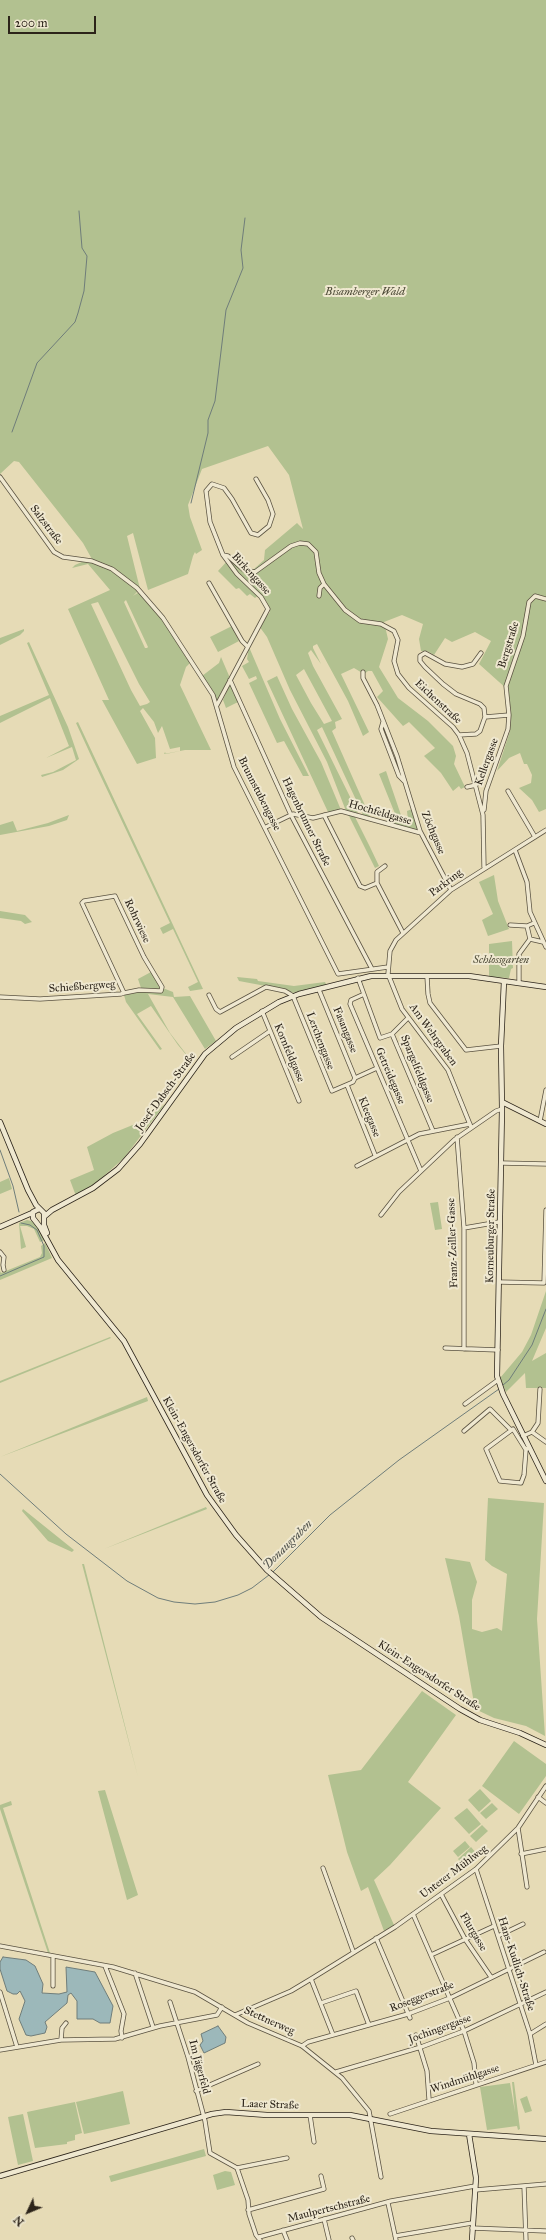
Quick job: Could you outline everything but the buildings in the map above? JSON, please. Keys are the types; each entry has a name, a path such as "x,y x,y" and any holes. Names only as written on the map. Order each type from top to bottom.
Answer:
{"main road":[{"name":"Josef-Dabsch-Straße","path":"44,1218 63,1204 93,1188 120,1167 140,1144 202,1057 229,1033 262,1011 293,996 358,978 389,976 469,976 546,987"},
{"name":"Korneuburger Straße","path":"504,981 501,1046 502,1109 499,1222 498,1382 527,1448 546,1480"},
{"path":"502,1102 546,1124"},
{"path":"0,1122 28,1190"},
{"name":"Klein-Engersdorfer Straße","path":"28,1190 41,1209 48,1239"},
{"name":"Klein-Engersdorfer Straße","path":"28,1190 35,1220 48,1239 56,1257 125,1343 190,1465 211,1500 234,1532 268,1571 300,1600 333,1625 464,1712 483,1721 524,1734 546,1745"},
{"name":"Josef-Dabsch-Straße","path":"19,1220 41,1209 63,1204"},
{"path":"0,1227 19,1220 35,1220 44,1218"},
{"name":"Laaer Straße","path":"0,2176 203,2117 226,2112 341,2115 370,2119 401,2126 469,2134 546,2139"},
{"path":"469,2134 475,2188 472,2240"}],"street":[{"name":"Salzstraße","path":"0,477 54,552 65,558 92,561"},
{"path":"223,555 209,517 207,488 210,485 216,484 224,488 232,499 251,533 258,535 269,526 273,514 268,500 256,479"},
{"name":"Eichenstraße","path":"223,555 228,556 244,570 255,572 291,546 300,543 308,544 316,552 319,573 324,584 353,617 364,622 383,624 394,631 398,640 394,661 400,677 409,688 440,715 459,735"},
{"name":"Birkengasse","path":"217,705 268,609 261,597 237,574 223,555"},
{"name":"Brunnstubengasse","path":"92,561 114,571 144,595 163,618 212,692 217,705 230,759 266,827 338,974 388,967"},
{"path":"209,584 242,641 247,646"},
{"path":"319,596 320,588 324,584"},
{"name":"Bergstraße","path":"509,715 506,686 523,636 529,602 535,596 546,599"},
{"path":"459,735 478,733 483,728 485,711 480,704 459,696 447,688 425,667 420,657 425,653 445,664 462,667 473,664 481,653"},
{"name":"Zöchgasse","path":"363,672 363,678 378,707 403,774 421,833 451,890"},
{"name":"Hagenbrunner Straße","path":"230,680 291,815 372,969"},
{"path":"485,717 509,715"},
{"name":"Kellergasse","path":"484,867 483,815 486,792 507,734 509,715"},
{"name":"Zöchgasse","path":"383,722 382,729 398,772 405,782"},
{"name":"Kellergasse","path":"459,735 467,753 483,815"},
{"path":"396,767 400,766"},
{"path":"398,772 403,774"},
{"path":"467,788 476,785"},
{"path":"508,791 535,837"},
{"name":"Hochfeldgasse","path":"291,815 313,818 343,811 421,833"},
{"path":"266,827 291,815"},
{"path":"324,815 361,888 377,883"},
{"name":"Parkring","path":"389,976 388,967 391,948 403,933 451,890 484,867 515,850 546,830"},
{"path":"515,850 526,882 530,909 534,923 545,945"},
{"path":"386,866 377,872 377,883 403,933"},
{"name":"Rohrwiese","path":"124,993 84,908 82,903 84,901 115,896 144,957 162,988"},
{"path":"510,925 516,924 527,926 534,923"},
{"path":"519,983 519,954 530,939 527,926"},
{"path":"530,939 545,945"},
{"name":"Am Wehrgraben","path":"389,976 402,1009 448,1070 471,1125"},
{"path":"427,976 428,998 466,1050 501,1046"},
{"path":"358,978 362,995 380,1038 392,1034"},
{"path":"209,996 219,1012 266,987 285,991 293,996"},
{"name":"Schießbergweg","path":"0,997 40,1000 143,990 160,992 162,988"},
{"name":"Fasangasse","path":"319,990 355,1078"},
{"name":"Getreidegasse","path":"362,995 351,1000 349,1003 421,1171"},
{"name":"Lerchengasse","path":"293,996 331,1091 347,1085"},
{"name":"Kornfeldgasse","path":"262,1011 299,1101"},
{"name":"Spargelfeldgasse","path":"408,1018 392,1034 433,1131"},
{"path":"232,1057 270,1031"},
{"path":"347,1085 354,1082 355,1078 378,1068"},
{"name":"Kleegasse","path":"347,1085 375,1155"},
{"path":"540,1121 546,1090"},
{"path":"381,1215 399,1192 457,1137 471,1125 497,1110 502,1109"},
{"path":"356,1166 407,1139 433,1131 471,1125"},
{"name":"Franz-Zeiller-Gasse","path":"457,1137 464,1228 464,1349"},
{"path":"501,1163 546,1164"},
{"path":"499,1282 544,1283 546,1210"},
{"path":"464,1228 499,1222"},
{"path":"0,1252 4,1256 4,1270"},
{"path":"445,1348 498,1350"},
{"path":"465,1404 498,1382"},
{"path":"523,1436 532,1432 538,1423 540,1389"},
{"path":"464,1431 490,1409 510,1429 515,1430 527,1448 522,1483 500,1481 486,1450 510,1429"},
{"path":"532,1432 546,1442"},
{"name":"Unterer Mühlweg","path":"235,2015 290,1992 413,1914 476,1869 518,1828 546,1786"},
{"path":"538,1797 546,1803"},
{"path":"518,1828 527,1888"},
{"path":"521,1854 546,1849"},
{"path":"323,1868 353,1951"},
{"name":"Hans-Kudlich-Straße","path":"476,1869 530,2034 536,2065"},
{"name":"Flurgasse","path":"441,1894 465,1939 491,1977"},
{"path":"413,1914 464,2031 474,2062 476,2084"},
{"path":"498,1936 522,1924"},
{"path":"431,1955 494,1926"},
{"path":"376,1938 409,2016"},
{"name":"Stettnerweg","path":"0,1946 135,1973 199,1994 235,2015 302,2046 336,2072 351,2087 369,2111 381,2177"},
{"name":"Roseggerstraße","path":"302,2046 308,2042 369,2025 409,2016 450,1998 544,1952"},
{"path":"53,1957 53,1986"},
{"path":"105,1966 124,2016 121,2031 122,2038"},
{"path":"135,1973 153,2027"},
{"path":"311,1979 333,2035"},
{"path":"321,2003 356,1991 369,2025"},
{"path":"0,1992 17,2047"},
{"name":"Jochingergasse","path":"336,2072 421,2047 464,2031 521,2006 546,1992"},
{"name":"Im Jägerfeld","path":"170,2002 203,2117 210,2153 237,2168"},
{"path":"0,2050 61,2040 111,2040 122,2038 153,2027 217,2015 222,2007"},
{"path":"61,2040 62,2028 66,2023"},
{"path":"530,2034 546,2024"},
{"path":"416,2035 421,2047 427,2071 429,2100"},
{"name":"Windmühlgasse","path":"390,2114 476,2084 546,2062"},
{"path":"196,2091 258,2064"},
{"path":"310,2115 314,2142"},
{"path":"237,2168 287,2158"},
{"name":"Maulpertschstraße","path":"237,2168 248,2200 248,2210 256,2235 260,2238 324,2219 436,2192 546,2184"},
{"path":"248,2210 324,2189 321,2176"},
{"path":"524,2186 526,2240"},
{"path":"388,2203 396,2238 472,2225 546,2231"},
{"path":"324,2219 329,2240"},
{"path":"283,2230 286,2240"}],"green space":[{"name":"Bisamberger Wald","path":"0,0 546,0 546,809 539,812 532,800 519,788 531,783 532,775 527,764 524,764 520,753 509,758 497,771 510,731 511,714 508,690 479,664 491,641 475,632 452,642 445,638 434,655 427,651 421,651 419,639 423,624 402,615 384,622 388,639 379,667 398,698 428,721 453,746 456,756 454,764 465,787 461,789 459,786 453,791 441,773 424,756 435,748 409,722 403,726 377,697 383,691 372,671 368,671 364,674 354,668 341,674 369,732 363,736 348,701 317,644 313,646 313,648 321,664 311,650 308,653 313,666 342,719 335,722 336,728 332,731 371,819 364,817 322,727 317,730 359,815 346,811 327,762 290,690 267,637 259,626 270,612 267,602 260,594 255,598 250,594 247,596 239,588 236,589 218,571 229,559 247,573 248,569 254,569 264,560 265,550 297,523 303,529 289,475 268,446 202,469 188,505 190,517 202,550 196,554 195,552 188,574 148,590 133,533 127,536 140,589 133,596 139,592 145,598 161,618 190,663 186,667 180,685 211,750 180,751 180,747 170,749 162,726 158,733 154,722 143,708 140,711 155,738 156,758 137,764 102,700 109,700 68,609 110,590 88,564 72,568 75,565 84,561 89,561 107,568 117,575 119,573 93,561 83,543 19,462 14,461 0,474","holes":["126,600 148,647 147,648 145,648 124,602","98,602 139,684 150,702 147,704 140,706 131,690 91,604","304,669 332,721 324,724 296,675"]},
{"path":"232,626 239,641 218,652 210,637"},
{"path":"24,629 20,635 0,645 0,638"},
{"path":"29,642 68,727 79,759 63,770 42,777 41,775 53,772 76,760 72,747 46,758 69,746 50,698 0,723 0,716 49,695 27,643"},
{"path":"249,647 280,719 309,776 303,776 284,741 277,743 249,683 257,679 256,676 249,679 242,666 249,662 247,659"},
{"path":"221,657 230,678 218,702 202,676 219,663"},
{"path":"277,676 292,709 321,762 341,810 328,812 267,681"},
{"path":"230,684 240,701 226,708 223,700"},
{"path":"78,722 203,989 190,991 188,987 198,982 173,929 163,934 160,928 170,923 76,723"},
{"path":"386,771 403,821 408,821 407,811 412,809 418,831 388,823 387,820 393,820 391,814 396,822 398,821 379,774"},
{"path":"348,814 354,815 379,866 375,868"},
{"path":"69,815 67,820 49,826 0,835 0,825 13,821 17,831 48,823"},
{"path":"494,875 498,901 509,929 488,936 482,920 493,914 479,882"},
{"path":"0,911 25,915 32,922 25,924 21,921 0,918"},
{"name":"Schlossgarten","path":"512,941 513,968 511,969 509,978 489,977 489,944"},
{"path":"151,972 160,987 173,992 174,997 190,996 216,1041 205,1049 173,997 148,994 170,1033 193,1063 178,1045 151,1006 137,1014 162,1049 160,1050 126,1002 124,995 135,993 136,989 141,988 138,979"},
{"path":"237,977 294,986 325,982 327,986 292,993 287,990 239,981"},
{"path":"165,1104 124,1158 97,1182 76,1196 70,1180 94,1170 87,1147 113,1133 145,1120"},
{"path":"9,1178 12,1189 0,1194 0,1182"},
{"path":"438,1202 442,1229 435,1230 430,1203"},
{"path":"27,1220 35,1222 45,1240 40,1242 34,1229 27,1226 20,1226 26,1247 21,1249 19,1223"},
{"path":"45,1243 52,1258 0,1280 0,1271 1,1273 40,1257 42,1253 41,1246"},
{"path":"546,1291 546,1328 532,1361 546,1353 546,1388 526,1388 525,1373 506,1392 500,1378 522,1352 531,1335"},
{"path":"110,1337 111,1338 0,1383 0,1381"},
{"path":"147,1397 148,1401 0,1457"},
{"path":"488,1498 544,1503 537,1619 545,1736 526,1726 494,1718 475,1709 459,1616 445,1558 470,1562 477,1582 472,1600 472,1629 482,1632 497,1628 502,1631 507,1574 492,1566 485,1560"},
{"path":"206,1507 207,1509 104,1549"},
{"path":"23,1509 74,1550 72,1552 48,1541 22,1511"},
{"path":"82,1564 84,1564 138,1777"},
{"path":"422,1691 456,1715 408,1782 441,1808 390,1865 374,1880 394,1925 384,1931 368,1887 361,1891 347,1852 328,1775 361,1770"},
{"path":"514,1741 546,1764 546,1776 519,1814 482,1786"},
{"path":"480,1789 491,1801 479,1812 468,1800"},
{"path":"105,1790 138,1895 127,1900 98,1791"},
{"path":"11,1801 12,1805 3,1808 50,1953 48,1953 0,1809 0,1805"},
{"path":"492,1803 498,1809 486,1819 480,1813"},
{"path":"467,1808 481,1824 469,1834 454,1818"},
{"path":"482,1825 488,1831 476,1842 470,1836"},
{"path":"465,1841 470,1847 458,1857 453,1851"},
{"path":"471,1847 476,1853 463,1865 458,1859"},
{"path":"512,2082 514,2082 520,2129 518,2130 517,2126 487,2130 480,2087 510,2083 515,2112"},
{"path":"123,2091 130,2124 84,2134 76,2102"},
{"path":"527,2096 532,2111 525,2113 520,2099"},
{"path":"75,2102 82,2133 75,2135 75,2140 67,2142 67,2144 35,2148 27,2112"},
{"path":"23,2114 33,2161 18,2165 8,2117"},
{"path":"204,2149 206,2156 111,2182 109,2176"},
{"path":"225,2171 231,2172 235,2185 217,2190 213,2175"}],"water":[{"path":"3,1957 26,1960 35,1966 43,1984 42,1993 59,1994 67,1992 66,1967 95,1972 113,2006 110,2023 100,2023 93,2019 77,2019 77,2001 71,1993 68,1995 67,2003 45,2022 47,2027 45,2033 31,2036 26,2035 19,2019 25,2001 20,1991 17,1994 13,1994 7,1991 0,1969 0,1962"},
{"path":"218,2026 226,2037 225,2043 204,2053 200,2045 203,2041 201,2034"}],"waterway":[{"path":"12,432 37,363 75,322 78,313 84,291 87,256 82,248 79,211"},
{"path":"191,503 208,433 208,420 215,401 226,310 243,268 241,250 245,218"},
{"path":"0,1150 13,1186 19,1212"},
{"path":"0,1276 44,1257 44,1246 37,1230 30,1225 21,1223"},
{"name":"Donaugraben","path":"503,1385 509,1380 532,1345 546,1309"},
{"name":"Donaugraben","path":"272,1573 330,1515 399,1460 499,1389"},
{"name":"Donaugraben","path":"0,1474 66,1534 127,1581 158,1598 174,1602 195,1604 215,1602 238,1595 252,1588 269,1575"}]}
